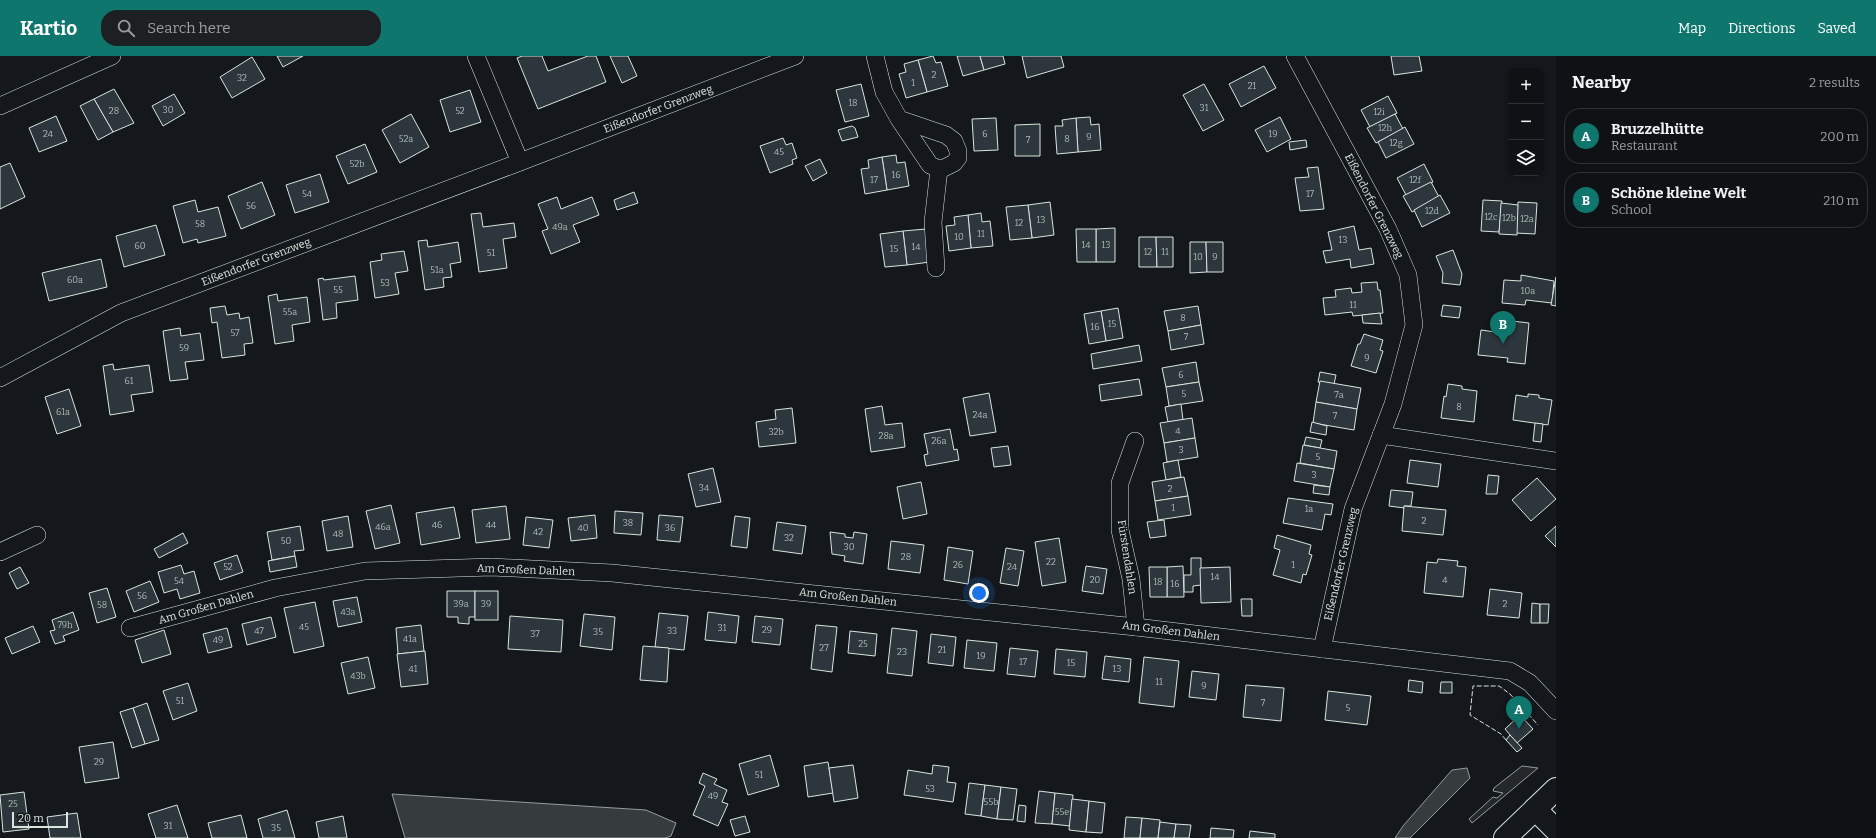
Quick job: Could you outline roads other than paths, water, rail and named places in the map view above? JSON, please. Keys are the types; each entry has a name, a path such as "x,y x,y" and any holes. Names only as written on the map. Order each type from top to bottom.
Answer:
{"main road":[{"path":"1505,838 1556,789"},
{"path":"1535,809 1556,830"}],"street":[{"path":"0,106 112,56"},
{"path":"476,56 520,162"},
{"name":"Eißendorfer Grenzweg","path":"0,378 121,312 520,162 795,56"},
{"path":"875,56 884,92 899,119 930,165 939,169 954,163 958,158 958,151 954,141 946,135 899,119"},
{"name":"Eißendorfer Grenzweg","path":"1296,56 1388,229 1408,275 1414,325 1392,404 1353,509 1322,649"},
{"path":"936,268 933,222 939,169"},
{"path":"1381,435 1556,461"},
{"name":"Fürstendahlen","path":"1135,441 1120,483 1120,530 1131,579 1136,627"},
{"path":"0,552 37,535"},
{"name":"Am Großen Dahlen","path":"130,628 275,588 365,571 492,567 612,573 1136,627 1510,671 1530,683 1556,711"}],"place":[{"name":"Schöne kleine Welt","path":"1503,344"},
{"name":"Bruzzelhütte","path":"1519,729"}]}
